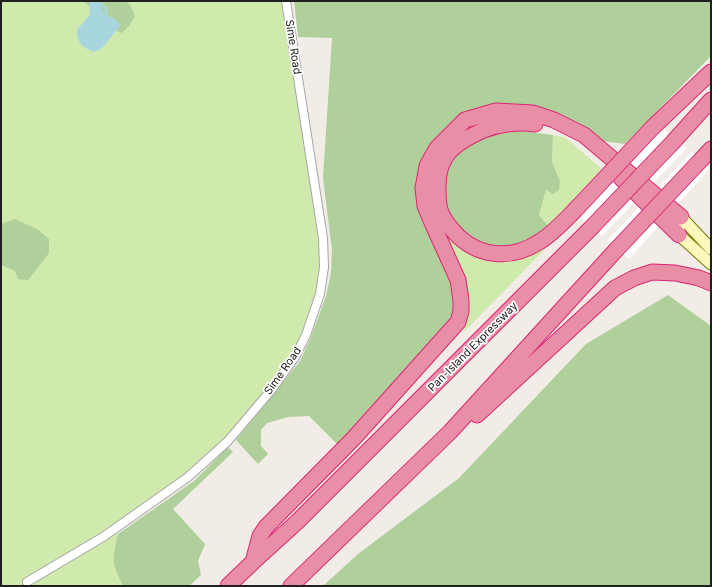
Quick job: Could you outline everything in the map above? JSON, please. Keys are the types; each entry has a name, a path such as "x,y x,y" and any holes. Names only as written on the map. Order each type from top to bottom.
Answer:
{"highway":[{"path":"679,235 609,166 567,132 554,126 516,122 481,130 465,139 451,150 444,161 438,177 440,210 446,223 454,233 465,242 477,250 502,254 516,252 527,248 540,242 558,227 578,207 653,127 711,72"},
{"name":"Pan-Island Expressway","path":"228,586 297,522 593,226 711,100"},
{"path":"253,562 260,536 266,527 354,438 458,322 461,311 458,280 425,206 423,188 427,166 437,148 465,120 496,111 533,113 554,120 584,135 681,217"},
{"path":"291,586 450,432 616,250 711,149"},
{"path":"450,432 467,422 482,410 615,288 634,278 652,272 675,273 699,278 711,283"}],"main road":[{"path":"711,249 681,217 678,223 679,235 711,264"}],"street":[{"name":"Sime Road","path":"27,582 103,537 188,477 228,441 272,389 295,357 306,335 320,294 324,267 323,238 286,1"}],"green space":[{"path":"1,1 284,1 322,251 317,293 302,334 292,354 269,387 225,438 185,473 116,524 118,534 114,562 124,586 1,586"},
{"path":"85,1 125,1 130,5 135,16 129,26 122,33 103,25 96,13"},
{"path":"294,1 711,1 711,56 625,144 595,140 565,120 469,121 428,194 466,305 342,449 309,416 288,417 267,423 261,430 261,446 268,454 258,464 236,440 300,361 311,337 326,296 331,273 332,250 323,178 332,38 298,37"},
{"path":"514,130 553,135 552,162 560,181 559,190 553,194 546,190 539,215 549,227 512,246 501,247 475,239 456,226 447,211 445,202 445,173 452,158 465,146 489,135"},
{"path":"553,135 566,138 602,169 549,227 539,215 546,189 560,181 552,162"},
{"path":"15,219 37,229 49,239 49,253 28,280 18,279 15,271 1,265 1,224"},
{"path":"440,227 488,257 555,239 464,332 467,316"},
{"path":"668,295 711,326 711,586 323,586 358,554 459,478 586,344"},
{"path":"228,447 233,452 173,509 205,544 198,561 201,575 189,586 123,586 114,564 114,553 118,534 194,481"}],"water":[{"path":"89,1 99,1 104,14 115,19 121,26 104,46 93,52 80,44 77,34 77,29 90,14"}],"pier":[{"path":"654,121 687,148 602,236 580,216 644,147"},
{"path":"692,152 709,169 629,259 608,240"}],"waterway":[{"path":"100,1 106,9 106,17"}]}
